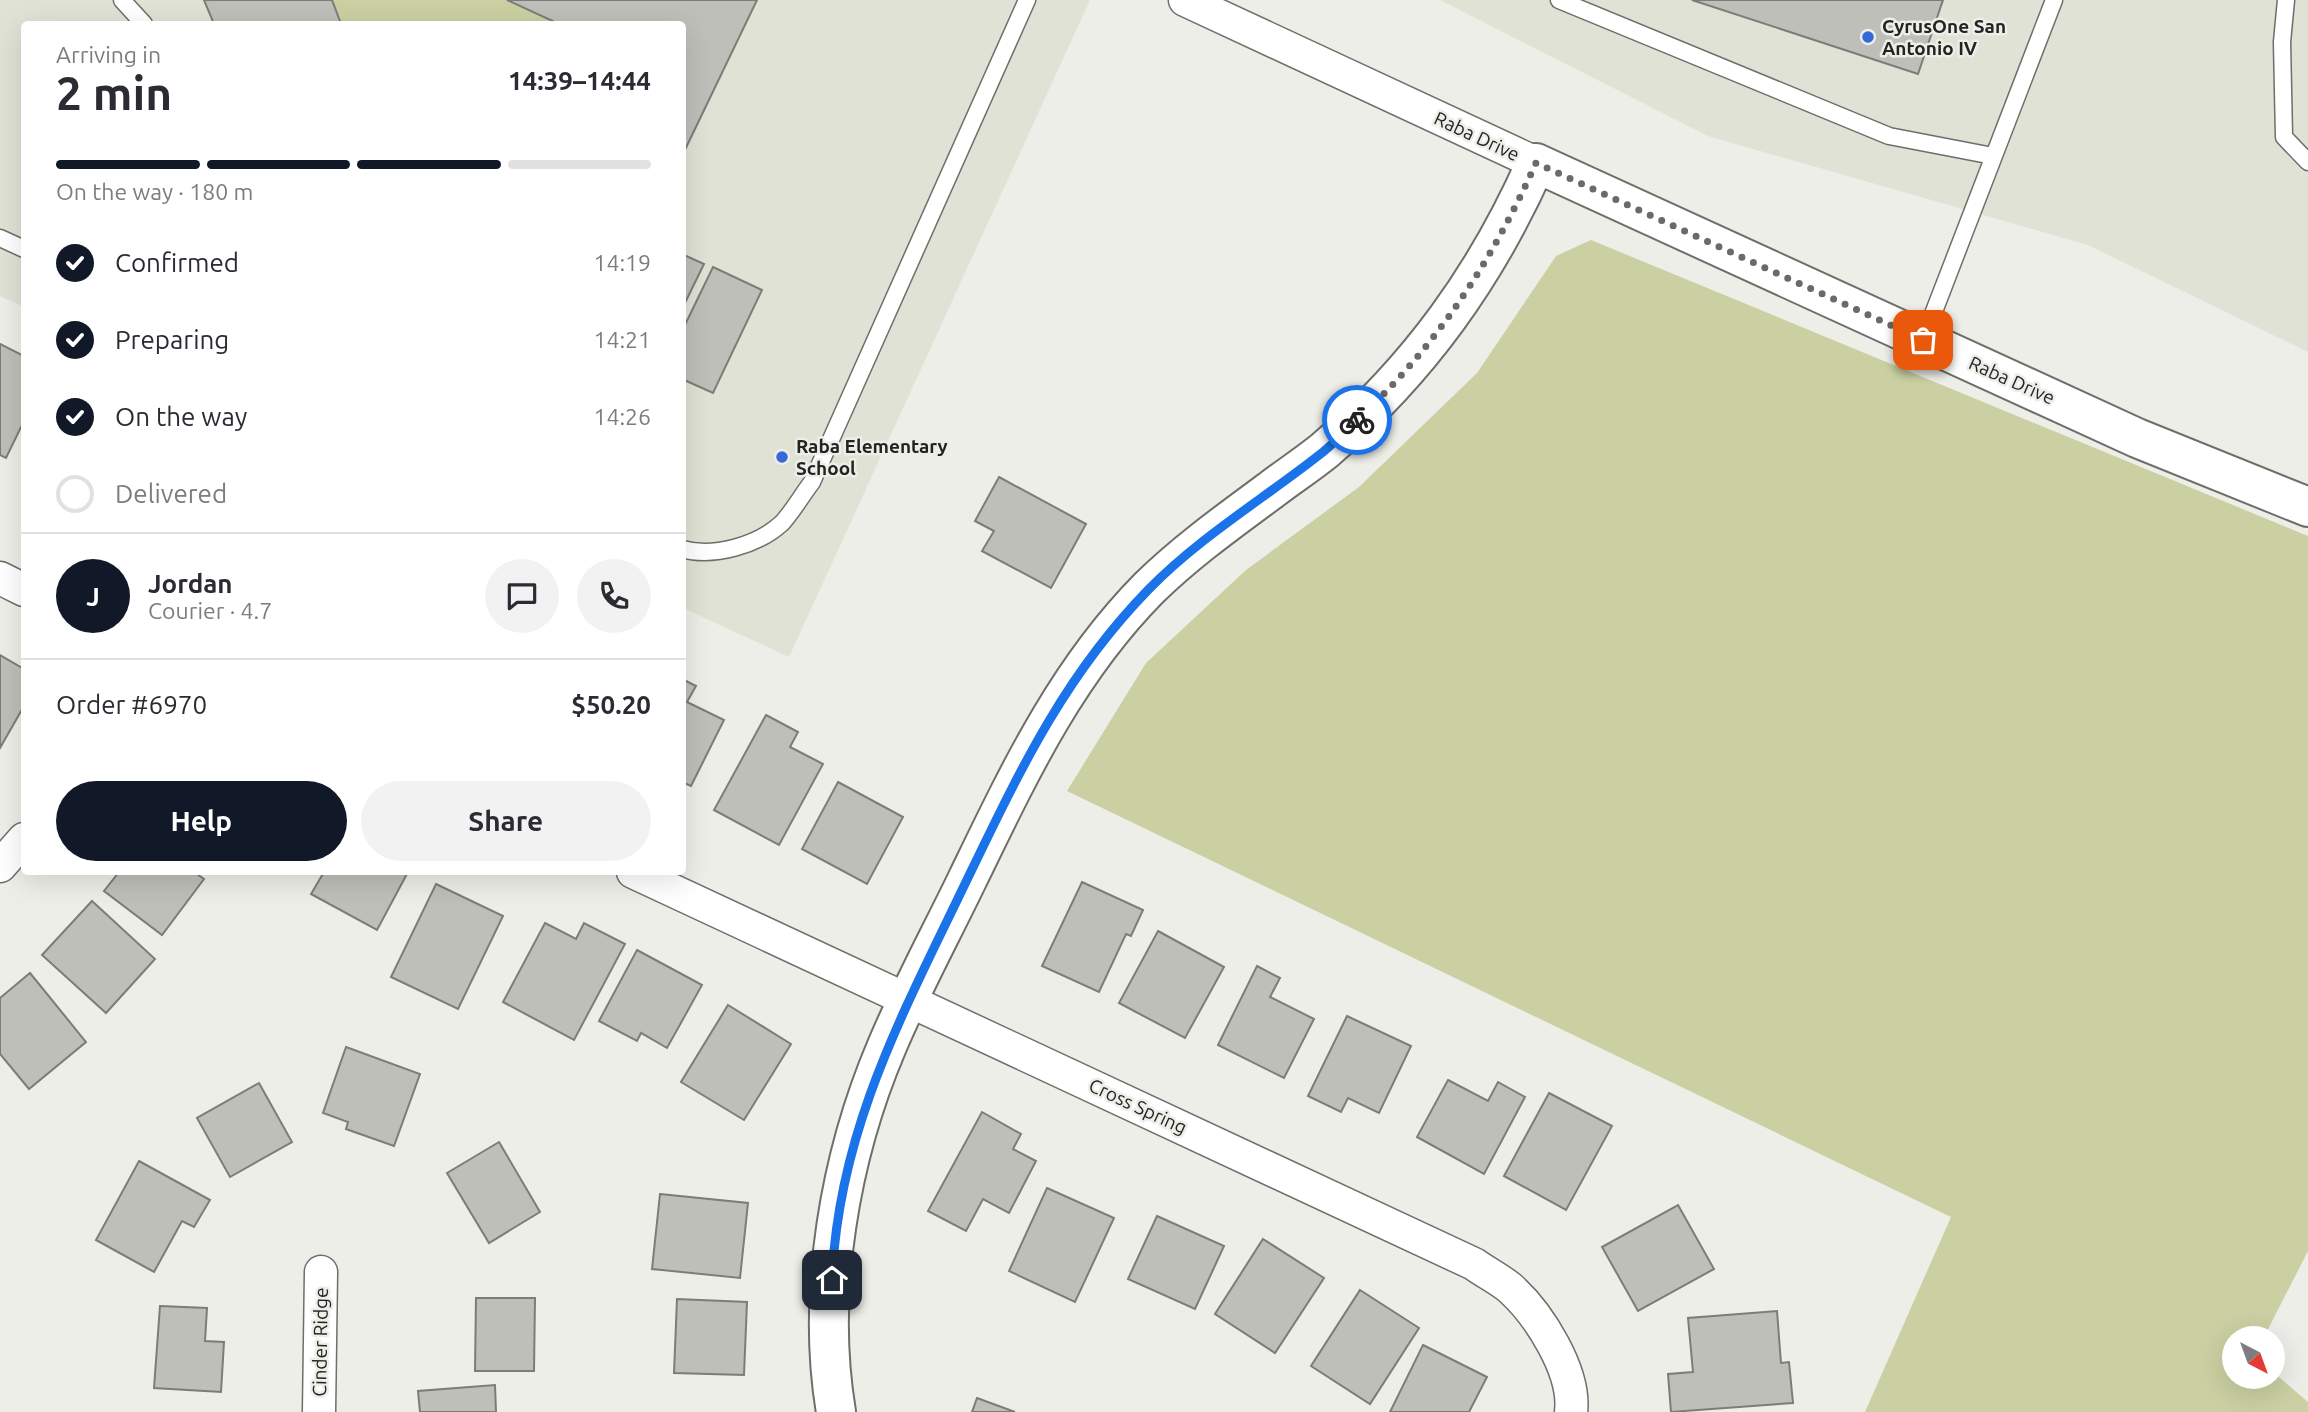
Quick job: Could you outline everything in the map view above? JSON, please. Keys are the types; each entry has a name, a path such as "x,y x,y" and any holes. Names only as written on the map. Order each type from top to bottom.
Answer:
{"street":[{"name":"Raba Drive","path":"1200,3 1536,163 2137,438 2308,507"},
{"path":"836,1412 830,1329 833,1256 844,1185 862,1114 887,1046 1023,764 1059,702 1101,643 1149,589 1202,540 1324,451 1376,402 1424,348 1464,298 1512,216 1536,163"},
{"path":"0,578 21,588"},
{"path":"0,866 21,842"},
{"name":"Cross Spring","path":"640,875 1474,1264 1510,1288 1537,1320 1561,1360 1572,1402 1571,1412"},
{"name":"Cinder Ridge","path":"319,1412 321,1272"}],"lane":[{"path":"122,0 141,21"},
{"path":"686,549 720,551 753,542 782,523 812,482 1027,0"},
{"path":"1559,0 1889,136 1993,156"},
{"path":"1923,340 2054,0"},
{"path":"2286,0 2282,42 2284,136 2308,162"},
{"path":"0,238 21,248"}],"shaded area":[{"name":"Raba Elementary School","path":"0,0 1090,0 789,657 686,609 686,21 21,21 21,306 0,296"},
{"path":"1440,0 2308,0 2308,352 2088,245 1708,136"}],"green space":[{"path":"332,0 507,0 552,21 340,21"},
{"path":"1591,240 2308,536 2308,1251 2270,1326 2222,1326 2222,1390 2286,1390 2286,1383 2308,1402 2308,1412 1865,1412 1951,1217 1067,791 1146,663 1246,570 1359,487 1477,373 1556,256"}],"building":[{"path":"204,0 332,0 340,21 213,21"},
{"path":"507,0 757,0 686,148 686,21 552,21"},
{"name":"CyrusOne San Antonio IV","path":"1692,0 1943,0 1918,74"},
{"path":"686,256 704,264 686,301"},
{"path":"713,267 762,290 713,393 686,381 686,323"},
{"path":"0,344 21,354 21,427 6,458 0,455"},
{"path":"999,477 1086,524 1051,588 982,551 994,531 975,521"},
{"path":"0,655 21,667 21,711 0,748"},
{"path":"686,681 696,686 687,702 724,720 691,786 686,784"},
{"path":"766,715 798,732 790,747 823,764 779,845 714,810"},
{"path":"838,782 903,817 867,884 802,849"},
{"path":"117,875 198,875 204,879 162,935 104,891"},
{"path":"322,875 406,875 377,930 311,894"},
{"path":"1082,882 1143,910 1131,936 1126,934 1099,992 1042,966"},
{"path":"436,884 503,916 458,1009 391,977"},
{"path":"92,901 155,959 106,1013 42,955"},
{"path":"545,923 576,939 584,923 625,944 574,1040 503,1002"},
{"path":"1158,931 1224,967 1185,1038 1119,1003"},
{"path":"637,950 702,985 667,1048 641,1033 637,1041 599,1021"},
{"path":"1257,966 1280,978 1270,997 1314,1019 1284,1078 1218,1045"},
{"path":"30,973 86,1042 29,1089 0,1054 0,998"},
{"path":"728,1005 791,1044 744,1120 681,1082"},
{"path":"1347,1016 1411,1046 1379,1113 1348,1098 1341,1112 1308,1096"},
{"path":"346,1047 420,1074 394,1146 346,1129 348,1122 323,1113"},
{"path":"1448,1080 1488,1101 1498,1082 1525,1097 1484,1174 1417,1137"},
{"path":"259,1083 292,1142 230,1177 197,1118"},
{"path":"1549,1093 1612,1126 1566,1210 1504,1176"},
{"path":"982,1112 1021,1134 1013,1149 1036,1161 1009,1213 983,1199 966,1231 928,1211"},
{"path":"499,1142 540,1212 489,1243 447,1173"},
{"path":"139,1161 210,1200 194,1227 182,1221 154,1272 96,1240"},
{"path":"1047,1188 1114,1218 1075,1302 1009,1271"},
{"path":"660,1194 748,1203 740,1278 652,1269"},
{"path":"1678,1205 1714,1269 1638,1311 1602,1247"},
{"path":"1157,1216 1224,1246 1195,1309 1128,1279"},
{"path":"1263,1239 1324,1278 1275,1353 1215,1314"},
{"path":"1360,1290 1419,1328 1370,1404 1311,1366"},
{"path":"476,1298 535,1298 534,1371 475,1371"},
{"path":"677,1299 747,1302 744,1375 674,1373"},
{"path":"160,1306 207,1308 205,1341 224,1342 221,1392 154,1388"},
{"path":"1777,1311 1781,1363 1789,1362 1793,1403 1671,1412 1668,1374 1693,1372 1688,1318"},
{"path":"1423,1345 1487,1377 1469,1412 1390,1412"},
{"path":"495,1385 496,1412 420,1412 418,1391"},
{"path":"977,1398 1015,1412 972,1412"}],"way so far":[{"path":"1357,420 1424,348 1464,298 1512,216 1536,163 1923,340"}],"place":[{"name":"CyrusOne San Antonio IV","path":"1868,37"},
{"name":"Raba Elementary School","path":"782,457"}],"route":[{"path":"832,1280 844,1185 862,1114 887,1046 1023,764 1059,702 1101,643 1149,589 1202,540 1324,451 1357,420"}]}
